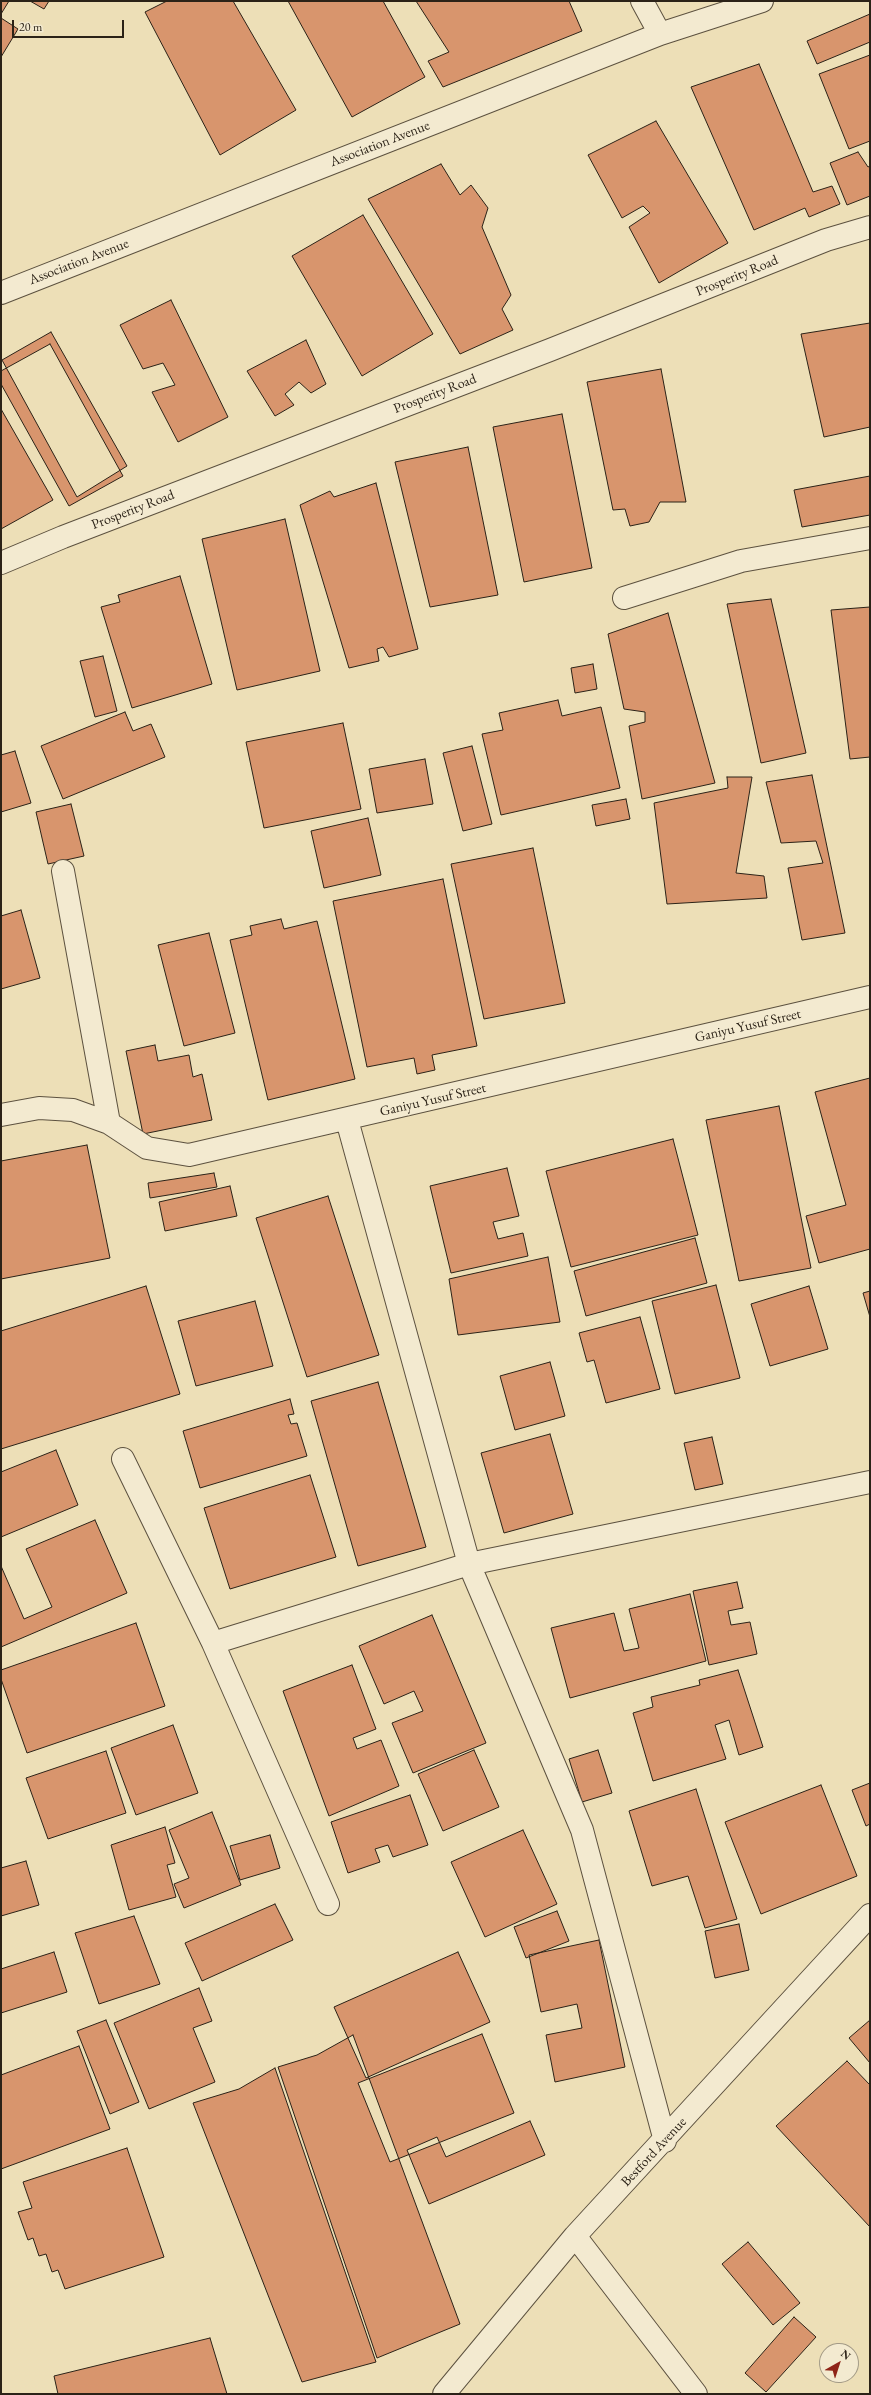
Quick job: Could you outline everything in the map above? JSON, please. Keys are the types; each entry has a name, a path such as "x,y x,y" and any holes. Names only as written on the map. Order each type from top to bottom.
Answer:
{"street":[{"path":"642,1 660,34"},
{"name":"Association Avenue","path":"1,293 660,34 762,1"},
{"name":"Prosperity Road","path":"1,563 63,537 550,350 826,240 870,227"},
{"path":"624,598 741,560 870,538"},
{"path":"63,871 109,1123"},
{"name":"Ganiyu Yusuf Street","path":"1,1115 39,1108 73,1110 109,1123 147,1148 189,1155 347,1120 870,997"},
{"path":"347,1120 469,1564 582,1830 665,2141"},
{"path":"123,1459 213,1643 328,1904"},
{"path":"213,1643 469,1564 870,1482"},
{"name":"Bestford Avenue","path":"444,2394 575,2236 665,2141 870,1915"},
{"path":"575,2236 696,2394"}],"building":[{"path":"1,1 9,1 1,14"},
{"path":"30,1 49,1 44,9"},
{"path":"167,1 233,1 296,110 220,155 145,12"},
{"path":"288,1 383,1 425,77 352,117"},
{"path":"416,1 569,1 582,31 443,87 428,61 449,52"},
{"path":"870,14 870,42 817,64 807,41"},
{"path":"1,18 18,29 1,57"},
{"path":"870,55 870,141 849,149 819,74"},
{"path":"759,64 813,192 832,186 840,204 809,217 805,208 754,230 691,87"},
{"path":"656,121 728,243 659,283 629,227 650,213 643,206 622,218 588,155"},
{"path":"858,152 868,167 870,166 870,196 847,205 830,163"},
{"path":"441,164 460,195 471,185 488,208 482,227 511,295 502,309 513,330 460,354 368,199"},
{"path":"363,215 433,334 362,376 292,256"},
{"path":"171,300 228,417 178,442 152,392 175,385 163,363 143,369 120,325"},
{"path":"870,323 870,427 824,437 801,334"},
{"path":"51,332 127,466 77,497 2,360"},
{"path":"306,340 326,384 311,393 299,382 285,394 294,405 275,416 247,371"},
{"path":"50,344 123,476 69,506 1,384 1,371"},
{"path":"661,369 686,502 660,502 649,522 630,526 625,509 613,510 587,382"},
{"path":"1,409 53,500 1,529"},
{"path":"562,414 592,568 524,582 493,427"},
{"path":"468,447 498,595 430,607 395,462"},
{"path":"870,476 870,515 802,527 794,490"},
{"path":"376,483 418,649 389,657 383,647 377,649 379,661 349,668 300,505 330,491 334,497"},
{"path":"285,519 320,671 237,690 202,539"},
{"path":"180,576 212,684 132,708 101,607 120,602 118,595"},
{"path":"771,599 806,753 761,763 727,604"},
{"path":"870,607 870,757 850,759 831,610"},
{"path":"668,613 715,783 642,799 629,726 645,722 645,712 624,709 608,634"},
{"path":"103,656 117,711 95,717 80,661"},
{"path":"593,664 597,689 575,693 571,668"},
{"path":"558,700 562,716 601,707 620,788 501,815 482,734 503,730 499,713"},
{"path":"125,712 133,731 151,724 165,757 63,799 41,746"},
{"path":"343,723 361,809 264,828 246,742"},
{"path":"472,746 492,824 463,831 443,753"},
{"path":"15,751 31,803 1,812 1,755"},
{"path":"425,759 433,804 377,813 369,769"},
{"path":"812,775 845,933 802,940 788,868 823,863 816,841 781,843 766,782"},
{"path":"727,777 752,777 736,873 764,876 767,898 667,904 654,803 728,788"},
{"path":"626,799 630,819 596,826 592,805"},
{"path":"71,804 84,856 48,864 36,812"},
{"path":"368,818 381,875 324,888 311,831"},
{"path":"533,848 565,1003 484,1019 451,864"},
{"path":"443,879 477,1046 432,1055 435,1070 417,1074 414,1058 367,1067 333,901"},
{"path":"21,910 40,978 1,989 1,916"},
{"path":"281,919 284,929 317,921 355,1079 268,1100 230,940 252,935 250,926"},
{"path":"209,933 235,1033 184,1046 158,945"},
{"path":"155,1045 158,1061 189,1055 193,1077 202,1074 212,1120 143,1134 126,1051"},
{"path":"870,1078 870,1249 819,1263 806,1216 846,1205 815,1092"},
{"path":"779,1106 811,1268 739,1281 706,1120"},
{"path":"673,1139 698,1235 571,1267 546,1171"},
{"path":"87,1145 110,1258 1,1279 1,1161"},
{"path":"507,1168 519,1216 493,1222 498,1239 523,1233 528,1256 451,1273 430,1186"},
{"path":"214,1173 217,1187 150,1198 148,1183"},
{"path":"230,1186 237,1216 165,1231 159,1202"},
{"path":"328,1196 379,1355 307,1377 256,1218"},
{"path":"695,1238 707,1283 586,1316 574,1271"},
{"path":"548,1257 560,1322 458,1335 449,1279"},
{"path":"716,1285 740,1378 675,1394 652,1301"},
{"path":"146,1286 180,1394 1,1449 1,1331"},
{"path":"809,1286 828,1349 770,1366 751,1304"},
{"path":"870,1291 870,1317 863,1293"},
{"path":"255,1301 273,1366 196,1386 178,1321"},
{"path":"640,1317 660,1389 606,1403 594,1360 587,1362 579,1333"},
{"path":"550,1362 565,1416 515,1430 500,1376"},
{"path":"378,1382 426,1547 358,1566 311,1401"},
{"path":"290,1399 294,1414 288,1415 291,1424 297,1423 307,1456 200,1488 183,1431"},
{"path":"550,1434 573,1514 504,1533 481,1453"},
{"path":"712,1437 723,1484 695,1490 684,1443"},
{"path":"56,1450 78,1505 1,1537 1,1472"},
{"path":"310,1475 336,1557 230,1589 204,1508"},
{"path":"95,1520 127,1593 1,1647 1,1566 24,1619 52,1607 26,1549"},
{"path":"737,1582 743,1608 728,1611 731,1625 750,1622 757,1654 709,1665 693,1591"},
{"path":"690,1594 706,1661 570,1698 551,1628 614,1613 624,1651 639,1648 629,1609"},
{"path":"432,1615 486,1743 413,1773 392,1723 423,1711 414,1691 384,1704 359,1646"},
{"path":"136,1623 165,1706 27,1753 1,1679 1,1670"},
{"path":"352,1665 376,1729 353,1738 357,1749 381,1740 399,1786 329,1816 283,1691"},
{"path":"738,1670 763,1747 739,1755 729,1720 715,1725 726,1759 653,1781 633,1713 653,1707 651,1697 700,1685 699,1680"},
{"path":"173,1725 198,1793 136,1815 111,1748"},
{"path":"474,1750 499,1807 443,1831 418,1774"},
{"path":"598,1750 612,1793 582,1802 569,1759"},
{"path":"106,1751 126,1813 48,1839 26,1778"},
{"path":"870,1783 870,1824 866,1826 852,1790"},
{"path":"821,1785 857,1876 761,1914 725,1822"},
{"path":"696,1789 737,1919 705,1928 688,1876 652,1886 629,1811"},
{"path":"410,1795 428,1845 393,1857 388,1845 375,1849 380,1862 348,1873 331,1822"},
{"path":"212,1812 241,1885 184,1908 174,1884 189,1878 169,1830"},
{"path":"165,1827 175,1863 167,1865 176,1897 129,1910 111,1845"},
{"path":"523,1830 557,1904 485,1937 451,1862"},
{"path":"270,1835 280,1868 240,1880 230,1846"},
{"path":"26,1861 39,1905 1,1916 1,1868"},
{"path":"275,1904 293,1940 202,1981 185,1943"},
{"path":"557,1911 569,1941 526,1958 514,1927"},
{"path":"134,1916 160,1984 99,2004 75,1933"},
{"path":"739,1924 749,1970 715,1978 705,1931"},
{"path":"599,1940 625,2067 555,2082 546,2035 582,2028 577,2004 541,2012 529,1955"},
{"path":"54,1952 67,1992 1,2013 1,1969"},
{"path":"458,1952 490,2022 366,2078 334,2007"},
{"path":"199,1988 212,2021 193,2028 215,2082 149,2109 114,2023"},
{"path":"106,2020 139,2102 110,2114 77,2031"},
{"path":"870,2020 870,2063 849,2038"},
{"path":"482,2034 514,2113 390,2162 358,2083"},
{"path":"353,2035 460,2324 377,2358 278,2067 317,2055"},
{"path":"79,2046 110,2129 1,2169 1,2075"},
{"path":"847,2061 870,2085 870,2227 776,2126"},
{"path":"275,2068 376,2362 302,2382 193,2103 239,2089"},
{"path":"530,2121 545,2155 429,2204 407,2150 437,2137 446,2157"},
{"path":"127,2148 164,2257 65,2289 58,2270 52,2272 46,2254 39,2256 33,2238 28,2240 18,2212 32,2208 23,2182"},
{"path":"748,2242 800,2303 773,2325 722,2264"},
{"path":"794,2317 816,2337 766,2392 745,2373"},
{"path":"210,2338 227,2394 58,2394 54,2376"}]}
